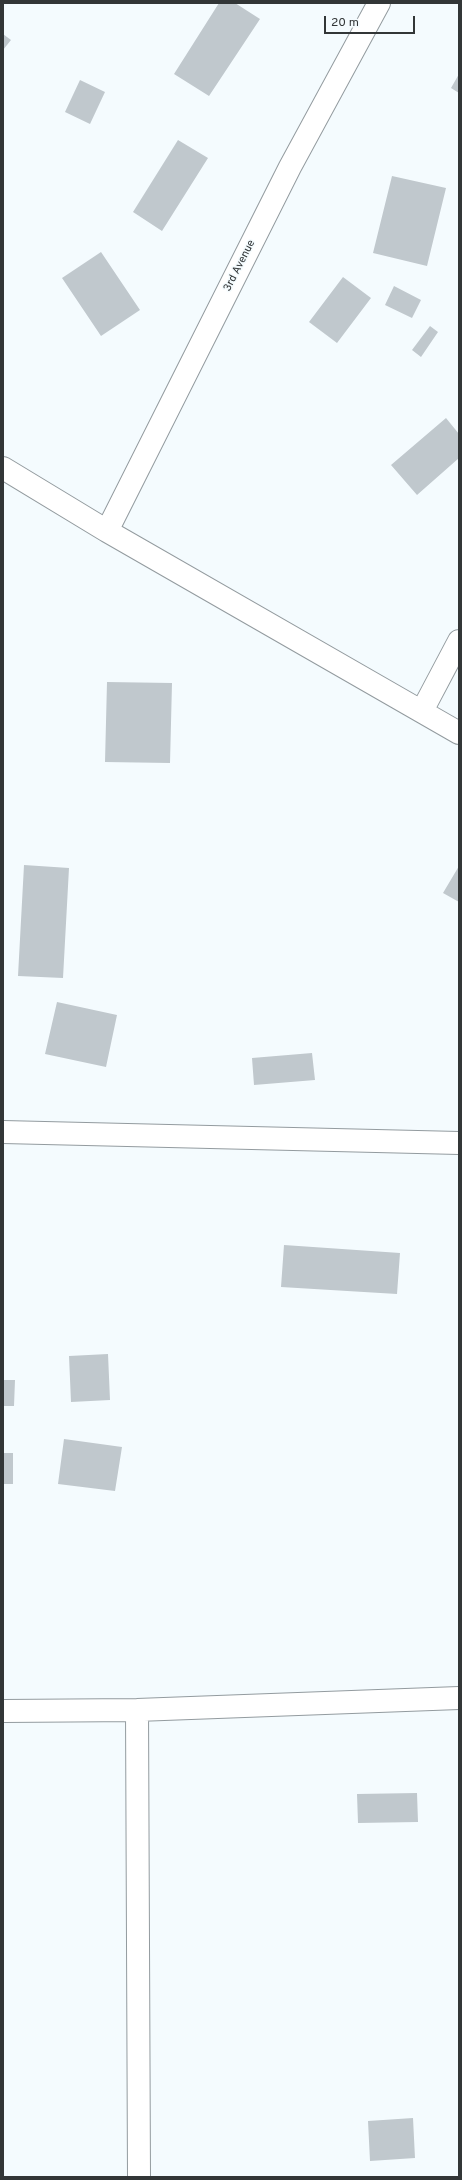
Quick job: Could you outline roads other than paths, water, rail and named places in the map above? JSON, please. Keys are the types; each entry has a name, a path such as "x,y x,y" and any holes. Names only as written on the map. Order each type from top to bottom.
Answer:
{"street":[{"name":"3rd Avenue","path":"107,532 290,167 379,3"},
{"path":"3,468 107,532 459,733"},
{"path":"422,711 459,641"},
{"path":"3,1132 459,1143"},
{"path":"3,1711 137,1710 459,1698"},
{"path":"137,1710 139,2177"}]}
